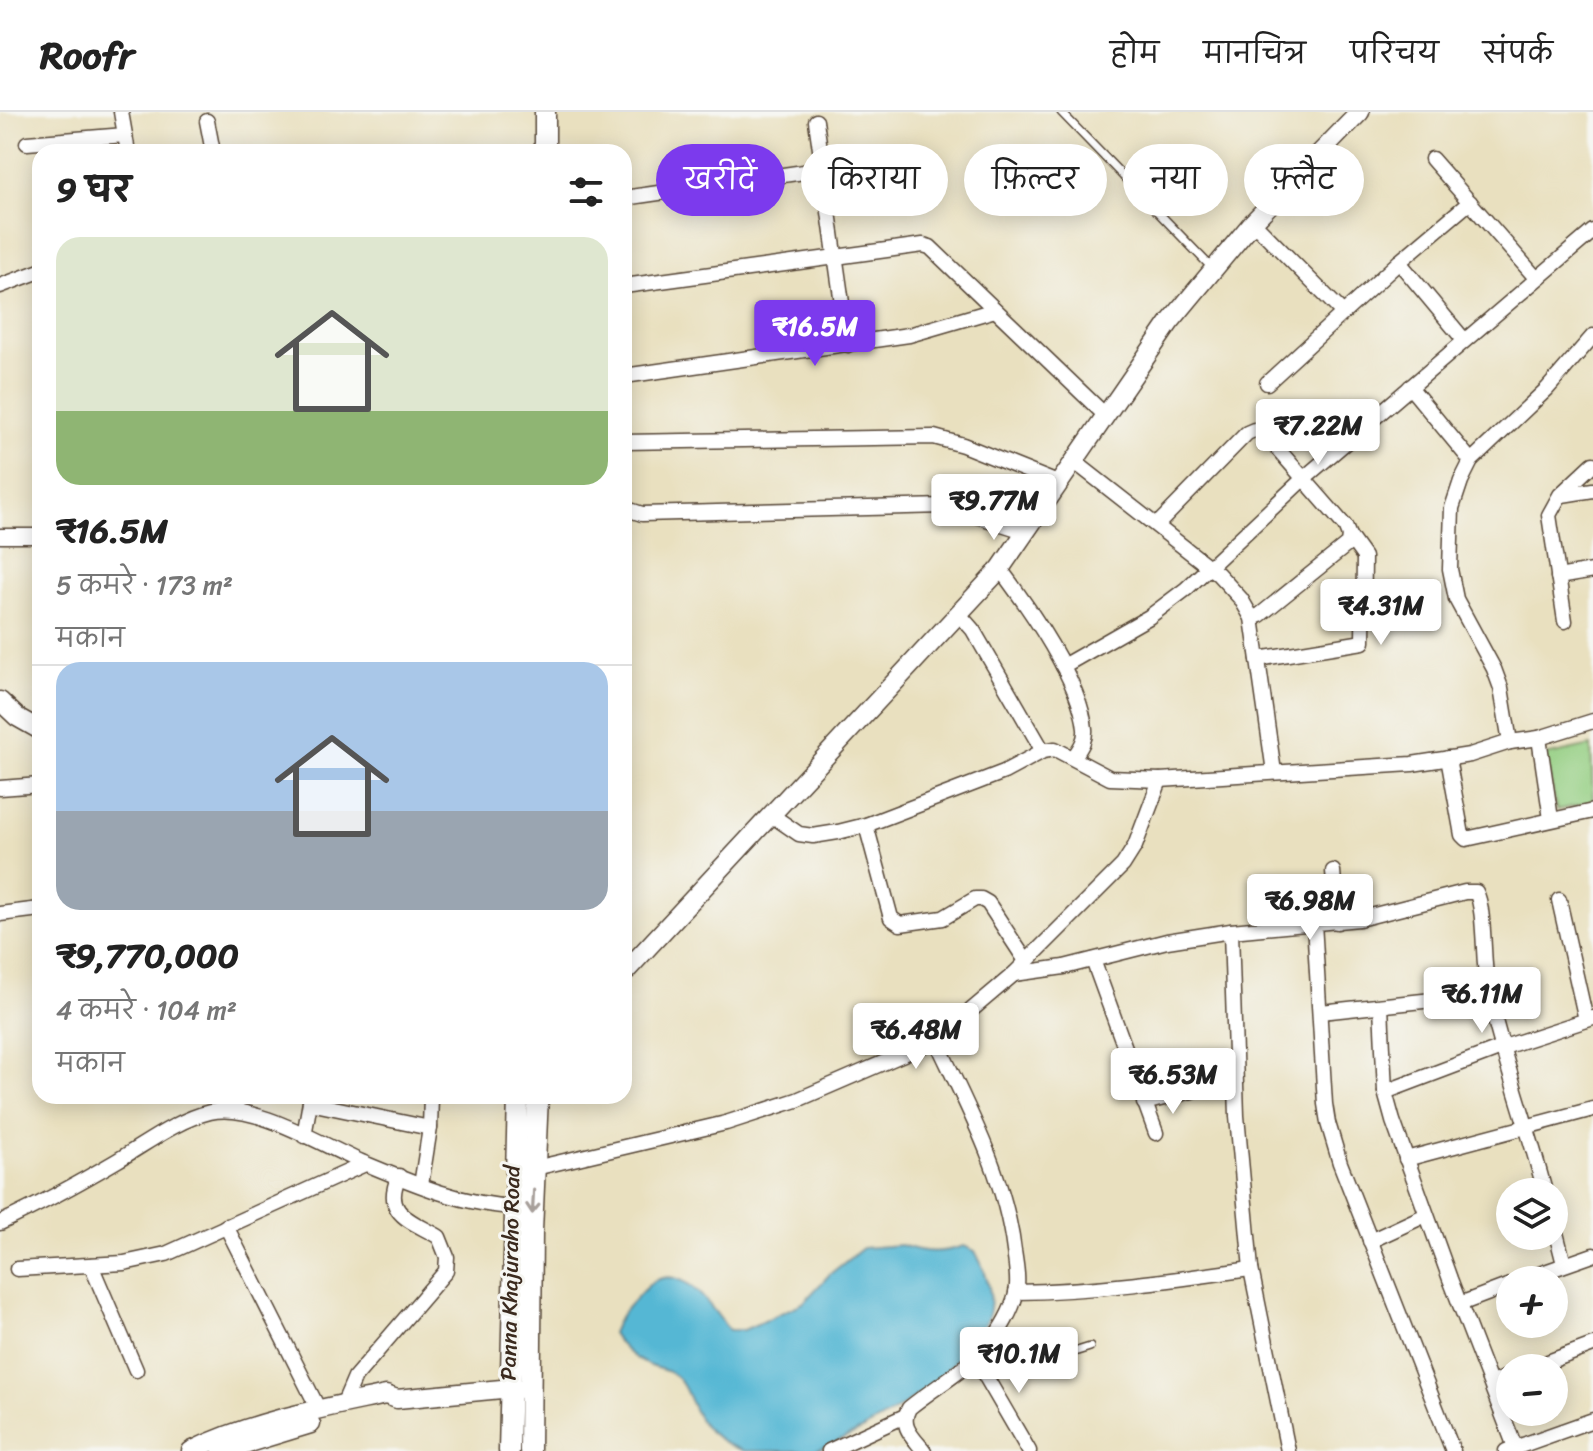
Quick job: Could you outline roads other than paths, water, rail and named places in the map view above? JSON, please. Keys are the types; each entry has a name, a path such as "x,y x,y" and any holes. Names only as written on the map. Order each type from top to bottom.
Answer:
{"main road":[{"path":"545,112 545,144"},
{"path":"632,964 1000,569 1170,322 1253,222 1360,112"},
{"path":"0,701 32,725"},
{"name":"Panna Khajuraho Road","path":"518,1104 515,1207 521,1389 530,1451"},
{"name":"Panna Khajuraho Road","path":"509,1451 521,1389 538,1104"},
{"path":"191,1451 248,1428 386,1395 397,1399 521,1389"},
{"path":"222,1451 305,1425 388,1407 397,1399"}],"street":[{"path":"121,112 127,144"},
{"path":"207,121 211,144"},
{"path":"816,121 819,144"},
{"path":"27,143 125,135"},
{"path":"1432,159 1536,278"},
{"path":"632,197 801,172"},
{"path":"1267,383 1399,262 1470,202"},
{"path":"830,216 848,345"},
{"path":"1253,222 1343,313"},
{"path":"1063,666 1149,617 1186,589 1303,479 1593,231"},
{"path":"632,285 923,245 930,247 1104,414"},
{"path":"1399,262 1464,340"},
{"path":"0,286 32,274"},
{"path":"632,375 909,335 995,310"},
{"path":"1510,742 1501,688 1494,669 1456,599 1450,569 1452,508 1471,461 1547,389 1593,336"},
{"path":"1410,387 1471,461"},
{"path":"1157,525 1247,433 1254,430 1263,432 1345,526 1364,557 1363,642 1258,659"},
{"path":"632,442 934,437 963,445 1060,484"},
{"path":"1075,462 1208,567 1241,599 1252,618 1274,772"},
{"path":"1565,621 1549,515 1560,495 1593,464"},
{"path":"1560,495 1593,490"},
{"path":"632,511 642,514 945,506 1027,532"},
{"path":"0,536 32,536"},
{"path":"1252,618 1260,615 1348,544 1349,536"},
{"path":"1000,569 1024,600 1063,666 1085,731 1084,743 1074,757"},
{"path":"1558,577 1593,571"},
{"path":"959,614 973,630 1043,751"},
{"path":"770,814 799,834 813,836 866,825 1004,772 1043,751 1055,749 1110,778 1160,780 1412,764 1470,755 1593,721"},
{"path":"1539,738 1551,819"},
{"path":"1448,758 1462,835 1466,839 1593,811"},
{"path":"535,1168 726,1123 797,1100 936,1040 1014,974 1123,865 1135,846 1160,780"},
{"path":"0,788 32,786"},
{"path":"866,825 891,918 895,923 943,918 975,899 981,899 988,903 1026,961"},
{"path":"1333,871 1337,922"},
{"path":"1014,974 1064,967 1167,941 1231,931 1337,922 1476,892 1481,901 1488,994 1541,1178"},
{"path":"1385,1092 1504,1047 1590,1019 1559,900"},
{"path":"0,914 32,910"},
{"path":"1314,923 1328,1123 1340,1163 1453,1451"},
{"path":"1231,931 1237,1116 1251,1269 1288,1451"},
{"path":"1093,960 1156,1133"},
{"path":"1321,1012 1488,994"},
{"path":"1381,1006 1385,1092 1426,1215 1491,1383 1510,1449 1593,1420"},
{"path":"829,1451 905,1416 909,1408 975,1358 992,1341 1016,1292 1012,1230 1003,1197 988,1155 936,1040"},
{"path":"1144,1103 1192,1091"},
{"path":"304,1136 309,1104"},
{"path":"327,1104 430,1128"},
{"path":"421,1185 431,1104"},
{"path":"1406,1159 1593,1109"},
{"path":"0,1223 51,1200 179,1124 212,1112 247,1114 268,1120 365,1164 421,1185 482,1206 515,1207"},
{"path":"17,1269 124,1263 166,1254 365,1164"},
{"path":"343,1405 355,1377 446,1271 447,1257 439,1237 412,1224 394,1202 392,1192 399,1176"},
{"path":"1370,1241 1426,1215"},
{"path":"226,1226 319,1410"},
{"path":"1560,1250 1564,1264"},
{"path":"1559,1266 1593,1255"},
{"path":"91,1265 136,1370"},
{"path":"1016,1292 1129,1287 1251,1269"},
{"path":"1460,1304 1496,1290"},
{"path":"1568,1354 1593,1345"},
{"path":"975,1358 1029,1451"},
{"path":"1491,1383 1496,1381"},
{"path":"905,1416 909,1433 924,1451"}],"lane":[{"path":"1061,112 1213,270"},
{"path":"984,1373 1036,1364 1090,1347"}],"water":[{"path":"901,1245 932,1252 964,1246 975,1251 989,1286 991,1301 987,1320 959,1357 915,1397 865,1428 812,1451 745,1451 723,1441 700,1420 678,1378 633,1356 612,1333 626,1310 656,1280 668,1277 679,1279 707,1302 729,1330 744,1330 803,1303 830,1274 863,1248"}]}
